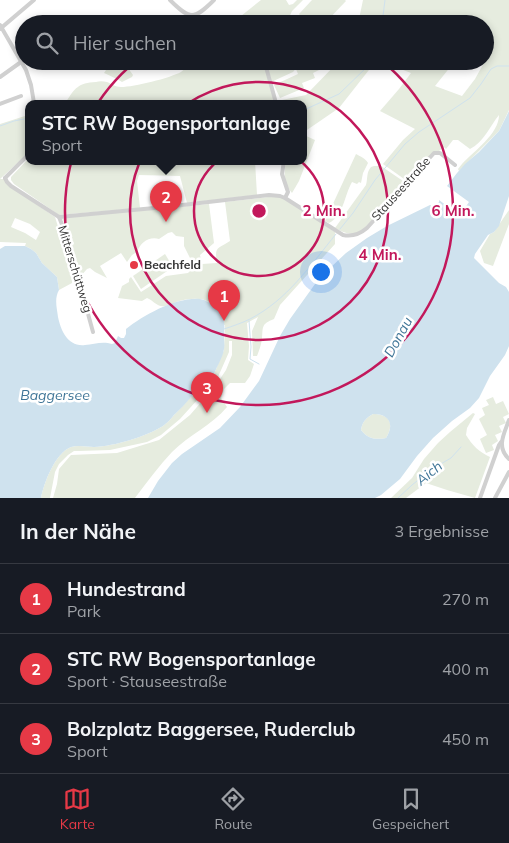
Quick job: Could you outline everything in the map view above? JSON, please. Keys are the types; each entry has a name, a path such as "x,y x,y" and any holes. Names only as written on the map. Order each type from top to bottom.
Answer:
{"street":[{"path":"16,15 34,0"},
{"path":"170,0 184,13 191,15 201,12 214,0"},
{"path":"15,16 1,28 15,52"},
{"path":"0,78 15,67"},
{"path":"25,70 29,78 33,100"},
{"path":"267,70 275,100"},
{"path":"0,104 21,96"},
{"name":"Stauseestraße","path":"59,217 268,195 285,198 343,235 352,236 360,234 367,228 434,153 440,153 455,165"},
{"name":"Mitterschüttweg","path":"25,157 3,178 59,217 71,247 77,280 93,332"},
{"path":"283,165 282,174 288,192 285,198"},
{"path":"480,498 509,420"},
{"path":"501,442 503,451 509,459"},
{"path":"495,498 509,472"}],"shaded area":[{"path":"261,0 286,0 289,5 297,0 303,0 290,15 242,15"},
{"path":"312,0 346,1 333,15 299,14"},
{"path":"363,0 509,0 509,110 499,131 459,171 458,169 462,164 485,142 495,129 499,115 475,146 470,149 458,140 453,140 446,149 444,147 436,151 407,181 383,164 415,129 380,111 411,73 403,70 448,70 435,86 462,96 480,70 494,70 494,15 360,15"},
{"path":"106,70 129,70 133,75 122,82 104,73"},
{"path":"183,70 295,70 269,83 274,100 67,100 78,87 85,84 103,81 127,87 169,77"},
{"path":"296,70 319,70 313,73 315,78 302,83 304,88 280,98 274,85 298,74"},
{"path":"330,70 369,70 339,108 307,130 307,100 282,100 306,95"},
{"path":"25,116 25,155 0,179 0,124"},
{"path":"307,136 315,140 307,160"},
{"path":"356,154 368,163 361,183 352,182 341,210 334,220 329,223 325,221"},
{"path":"25,162 25,165 255,165 257,195 187,203 180,176 139,175 137,181 140,208 59,215 14,184 11,177"},
{"path":"286,165 305,165 292,193 287,185"},
{"path":"374,166 381,166 403,181 404,185 363,230 349,234 342,232 335,228 366,185 368,171"},
{"path":"0,179 4,179 11,187 55,217 72,272 72,283 59,290 57,277 42,263 36,253 25,246 26,243 0,242","holes":["15,218 30,224 40,232 36,240 11,227"]},
{"path":"268,197 286,199 335,232 335,244 280,305 274,319 265,324 257,356 253,356 252,331 258,317 247,323 248,360 254,364 250,376 245,383 230,383 224,389 221,398 227,407 172,452 135,498 53,498 59,469 71,455 117,453 159,440 190,415 216,385 226,370 232,355 232,341 229,341 229,352 218,377 180,419 161,435 147,442 110,450 74,451 59,464 55,472 50,498 41,498 51,469 65,450 74,446 94,447 120,443 148,434 163,426 209,375 214,374 224,350 225,325 223,325 221,320 224,319 210,302 191,299 163,306 157,305 147,298 142,301 118,298 122,286 129,282 131,277 141,292 166,276 188,273 192,269 191,260 184,246 184,237 176,236 172,232 159,239 148,239 127,262 121,253 100,266 107,278 90,268 80,277 71,241 62,218 209,204 214,243 200,255 202,264 217,263 216,254 218,249 230,241 225,202"},
{"path":"509,210 509,224 493,266 484,263 480,251 490,234 494,232"},
{"path":"165,254 173,267 141,289 133,276"},
{"path":"493,397 496,404 503,401 509,414 503,417 506,423 499,426 502,432 495,435 498,441 492,445 494,450 486,453 480,439 487,435 479,419 485,415 482,408 489,405 486,400"},
{"path":"473,413 475,414 467,428 466,435 476,448 490,457 475,498 426,483 406,498 391,498 412,478 424,459 438,443"},
{"path":"373,414 379,414 389,420 390,428 386,438 372,438 361,430 365,420"}],"water":[{"name":"Donau","path":"509,111 509,196 499,226 488,235 474,258 509,292 509,346 479,398 470,408 433,438 400,479 375,498 148,498 172,463 220,428 240,407 259,381 290,319 315,284 346,253 387,226 430,205 435,207 439,200 458,214 456,217 458,218 469,202 447,186 465,164 499,131","holes":["373,414 379,414 387,418 390,424 389,433 386,438 372,438 361,430 366,419"]},
{"name":"Baggersee","path":"5,246 25,246 31,249 57,277 59,290 56,304 59,322 66,337 79,345 115,343 118,336 124,338 126,329 142,318 171,304 191,299 200,299 212,304 221,314 224,324 223,352 214,374 209,375 188,401 163,426 148,434 120,443 94,447 74,446 65,450 51,469 41,498 0,498 0,249"}],"waterway":[{"path":"383,15 385,0"},
{"path":"494,68 509,66"},
{"path":"307,109 339,94 364,70"},
{"path":"340,229 375,180 405,144 419,132 470,98 490,70"},
{"path":"0,126 25,119"},
{"path":"224,329 250,319 287,292 336,234"},
{"path":"249,321 250,359 259,364"},
{"name":"Aich","path":"398,498 432,469 451,458 461,447"}],"place":[{"name":"STC RW Bogensportanlage","path":"166,222"},
{"name":"Beachfeld","path":"134,265"},
{"name":"Hundestrand","path":"224,321"},
{"name":"Bolzplatz Baggersee, Ruderclub","path":"207,413"}]}
